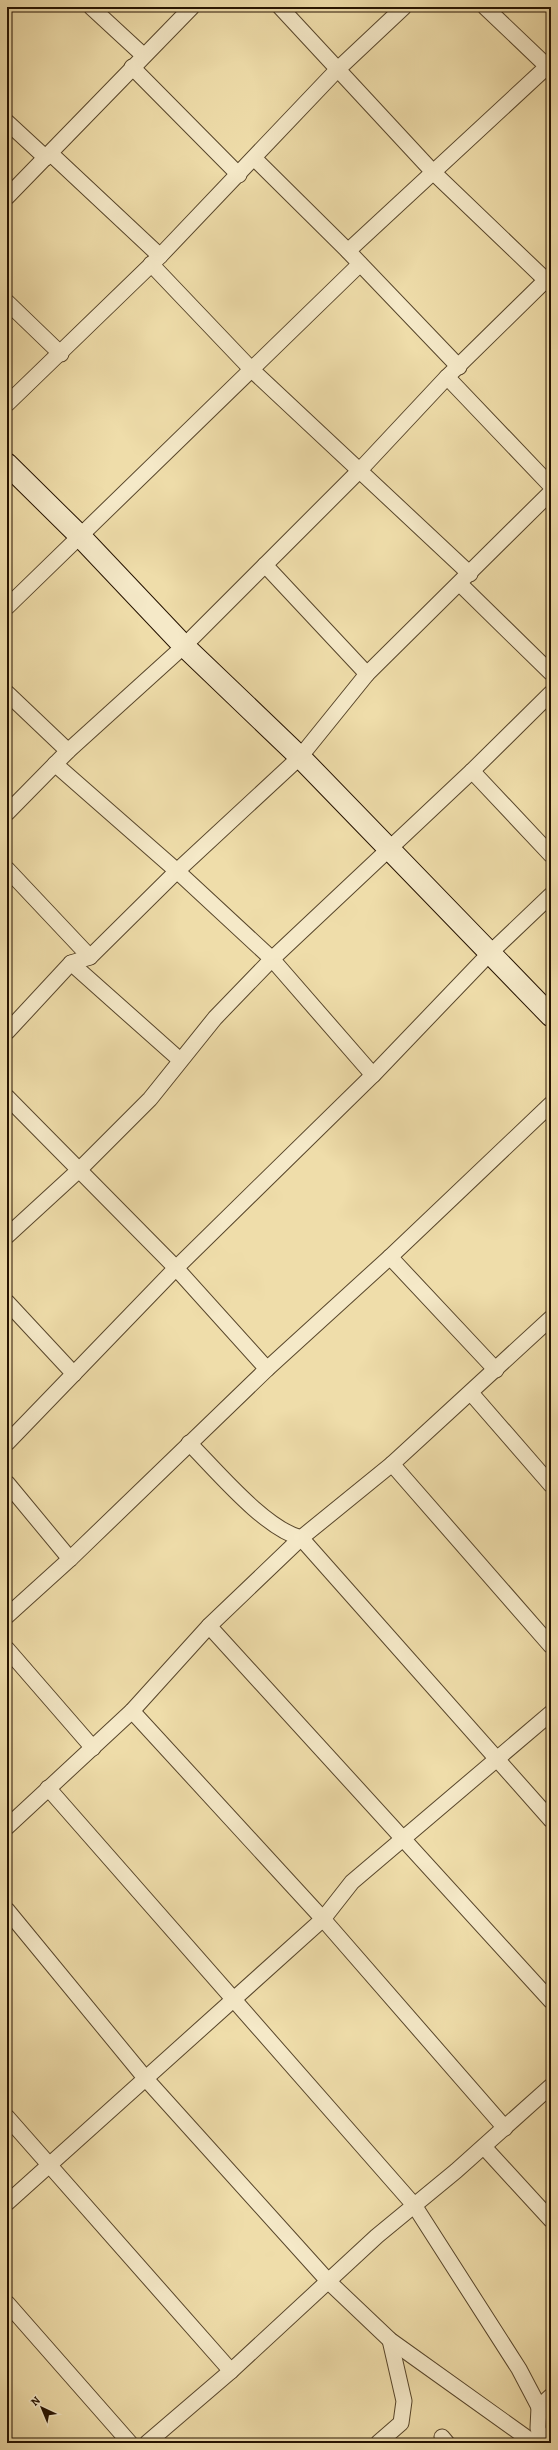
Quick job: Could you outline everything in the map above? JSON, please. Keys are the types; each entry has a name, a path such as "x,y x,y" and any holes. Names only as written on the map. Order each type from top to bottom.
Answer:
{"street":[{"path":"91,7 143,56"},
{"path":"7,197 192,7"},
{"path":"7,813 68,751 184,646 359,471 447,377 549,280 433,172 280,7"},
{"path":"7,404 61,354 155,260 337,70 404,7"},
{"path":"348,251 550,66 485,7"},
{"path":"132,67 239,174"},
{"path":"7,122 48,156 155,260 252,370 359,471 465,579 551,673"},
{"path":"254,158 348,251 458,367"},
{"path":"7,607 79,535 252,370 360,264"},
{"path":"7,302 61,354"},
{"path":"447,377 551,486"},
{"path":"7,464 79,535 184,646 300,757 489,954 551,1016"},
{"path":"7,1032 71,963 90,957 177,871 300,757 367,674 465,579 551,492"},
{"path":"265,565 367,674"},
{"path":"7,1236 79,1170 150,1099 215,1018 272,959 472,771 551,692"},
{"path":"7,693 68,751"},
{"path":"55,764 177,871 272,959 373,1075"},
{"path":"472,771 551,855"},
{"path":"7,869 90,957"},
{"path":"7,1443 176,1268 373,1075 489,954 551,895"},
{"path":"71,963 180,1060"},
{"path":"7,1097 176,1268 267,1369"},
{"path":"7,1616 70,1559 267,1369 390,1257 551,1104"},
{"path":"390,1257 496,1370"},
{"path":"7,1302 74,1374"},
{"path":"7,1827 132,1711 209,1626 301,1538 392,1464 551,1318"},
{"path":"471,1393 551,1485"},
{"path":"189,1443 264,1517 290,1535 301,1538 551,1820"},
{"path":"392,1464 551,1646"},
{"path":"7,1484 70,1559"},
{"path":"209,1626 404,1837 551,2001"},
{"path":"7,1649 93,1748"},
{"path":"132,1711 323,1919 505,2128"},
{"path":"7,2203 234,2001 323,1919 352,1882 551,1713"},
{"path":"48,1788 414,2205 519,2369 540,2407 538,2428 542,2443"},
{"path":"7,1910 146,2079 328,2282 390,2340 534,2443"},
{"path":"146,2443 231,2371 377,2236 484,2147 551,2086"},
{"path":"7,2117 231,2371"},
{"path":"484,2147 551,2220"},
{"path":"7,2303 130,2443"},
{"path":"378,2443 401,2423 404,2401 390,2340"},
{"path":"540,2407 551,2396"}]}
